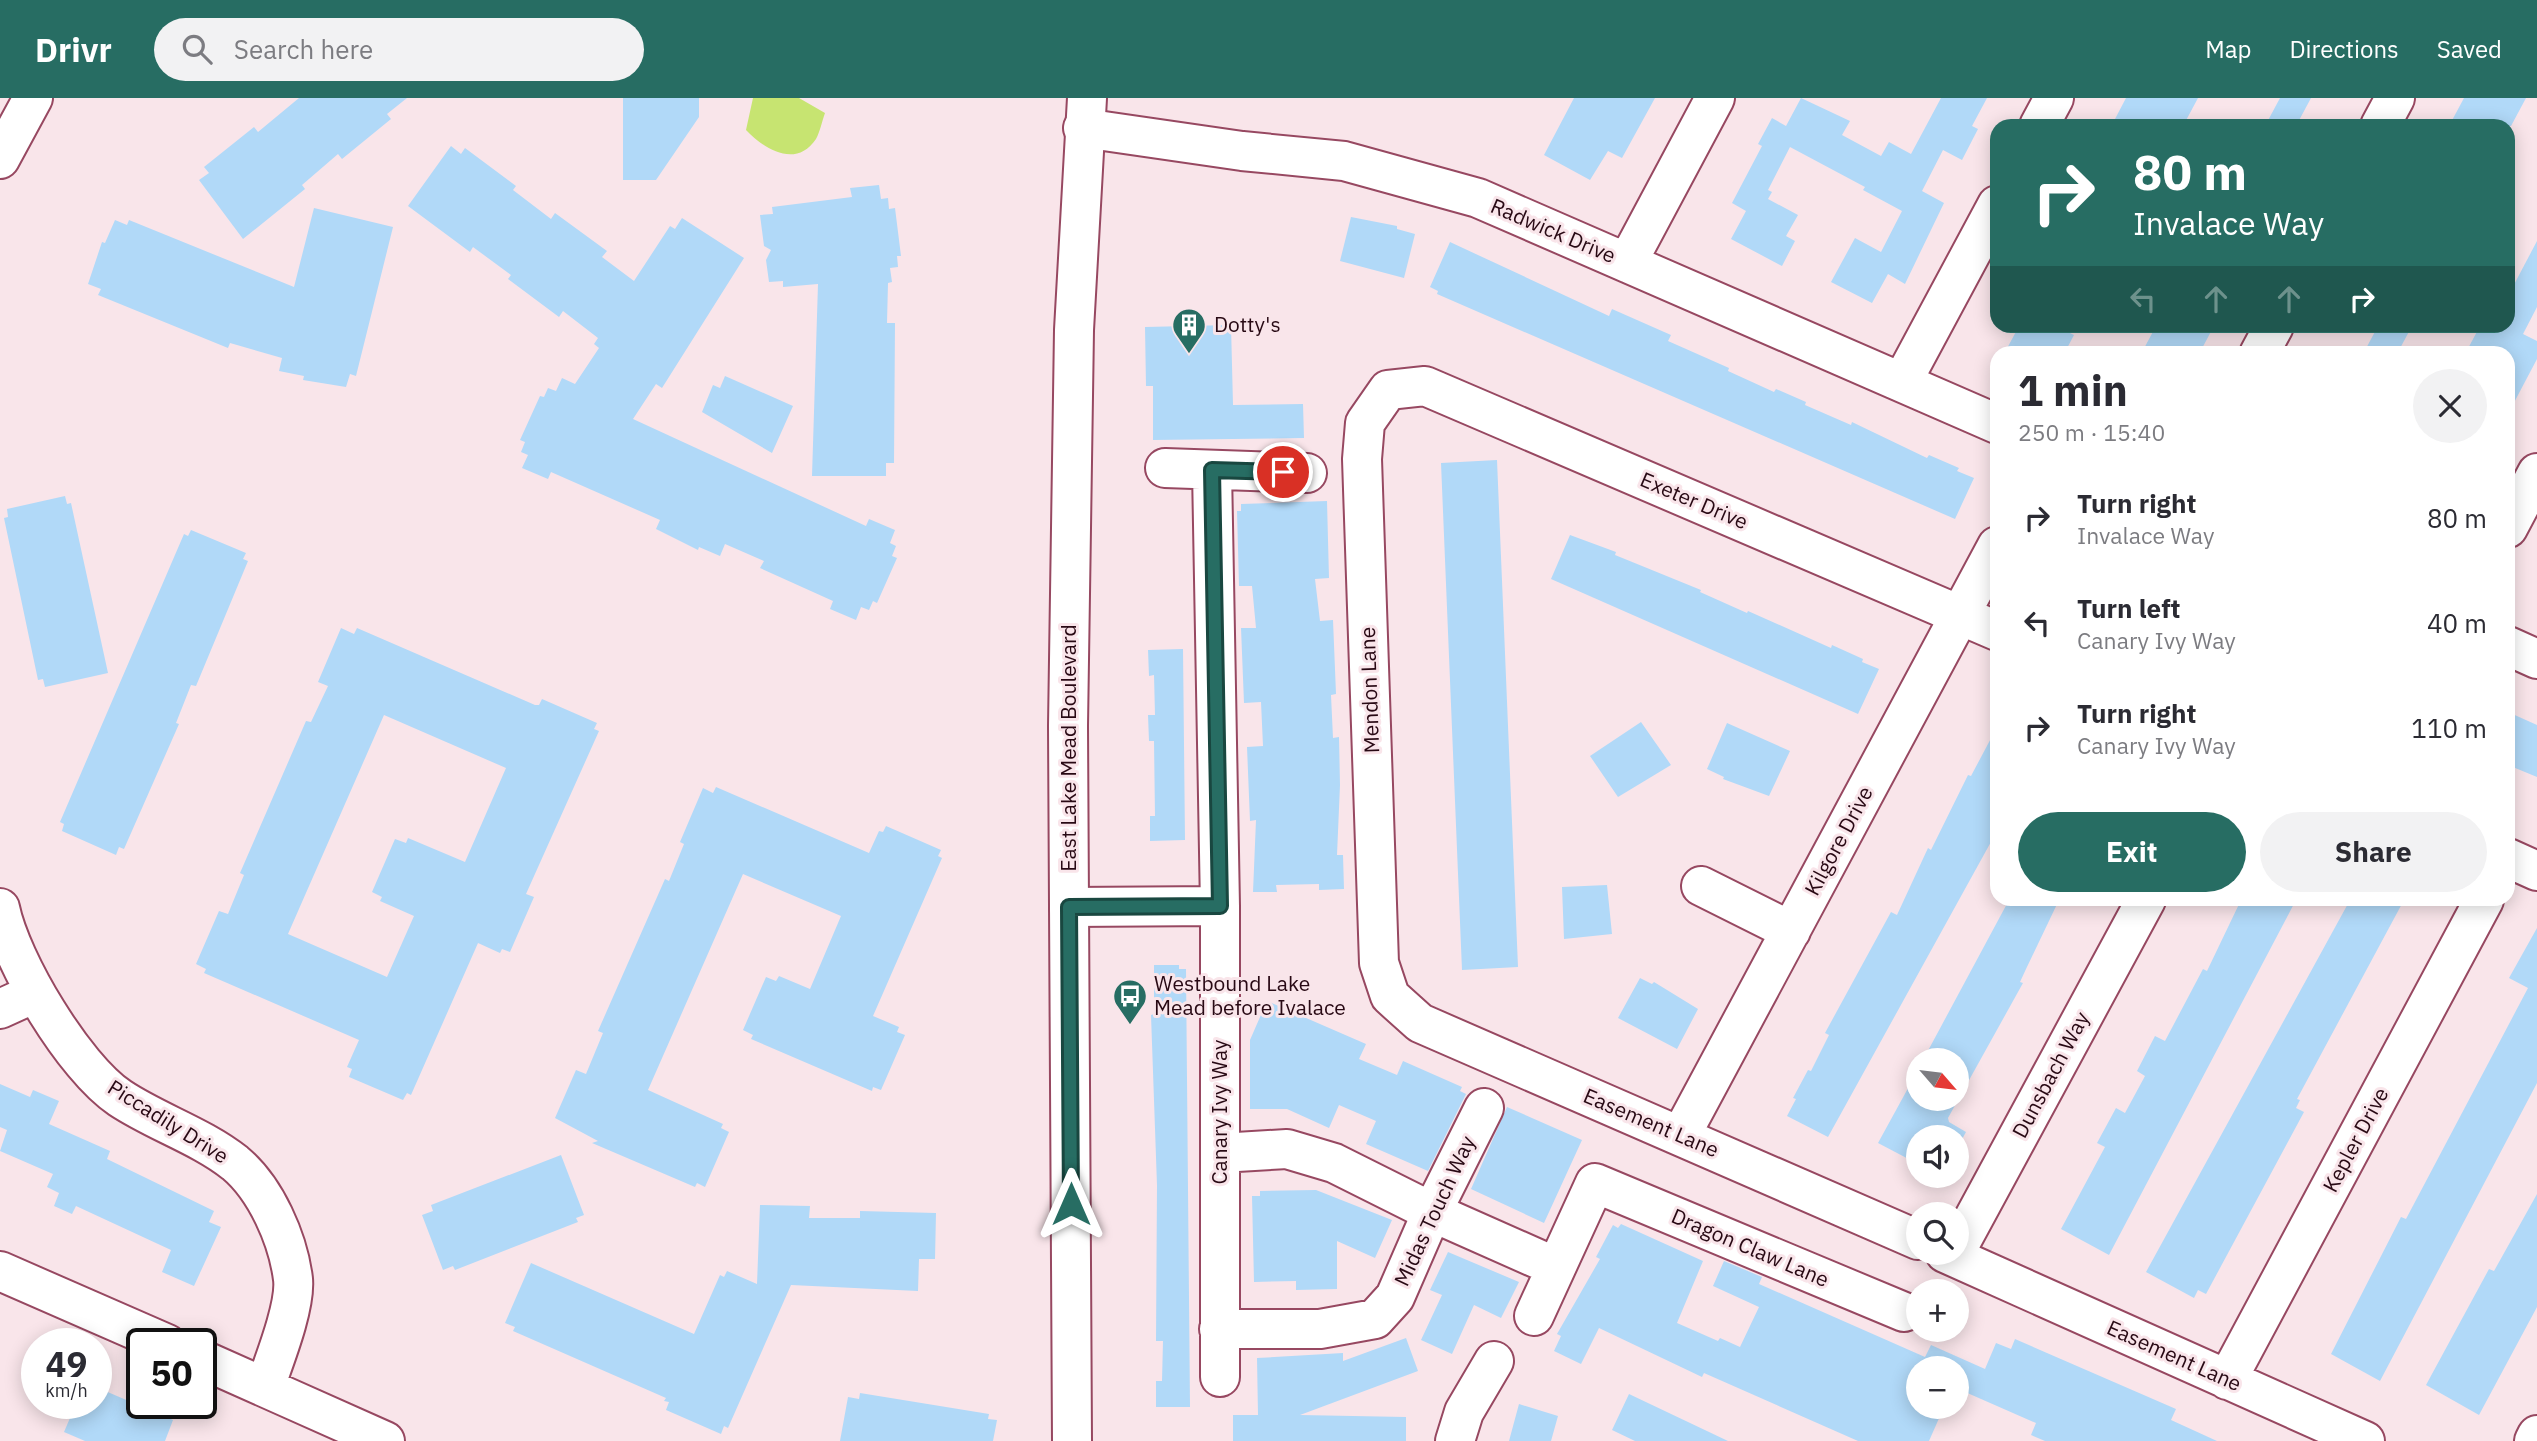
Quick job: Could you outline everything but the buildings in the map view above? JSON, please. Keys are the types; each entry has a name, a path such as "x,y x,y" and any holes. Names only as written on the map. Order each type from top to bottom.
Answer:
{"street":[{"path":"0,159 33,98"},
{"path":"1627,263 1715,98"},
{"path":"2043,119 2054,98"},
{"path":"2384,119 2395,98"},
{"name":"Radwick Drive","path":"1085,113 1242,151 1344,161 1478,198 1990,421"},
{"name":"East Lake Mead Boulevard","path":"1072,1441 1069,907 1073,358 1085,113"},
{"path":"1902,382 1990,218"},
{"name":"Exeter Drive","path":"1388,390 1425,386 1990,628"},
{"name":"Mendon Lane","path":"1388,390 1365,423 1362,459 1379,963 1390,996"},
{"path":"1165,468 1307,473"},
{"name":"Canary Ivy Way","path":"1212,470 1220,906 1220,1377"},
{"path":"2515,515 2537,473"},
{"name":"Kilgore Drive","path":"1681,1135 1990,559"},
{"path":"2515,649 2537,659"},
{"path":"2515,861 2537,871"},
{"path":"1701,886 1790,931"},
{"path":"1069,907 1220,906"},
{"name":"Dunsbach Way","path":"1969,1224 2143,906"},
{"name":"Kepler Drive","path":"2227,1380 2481,906"},
{"name":"Piccadily Drive","path":"0,908 4,930 35,993 90,1071 118,1097 234,1163 261,1189 275,1218 294,1281 283,1334 265,1387"},
{"path":"0,1009 35,993"},
{"name":"Easement Lane","path":"1390,996 1420,1023 1906,1235"},
{"name":"Midas Touch Way","path":"1219,1329 1320,1329 1375,1319 1395,1297 1432,1212 1484,1108"},
{"path":"1220,1153 1287,1149 1334,1163 1432,1212 1556,1267 1534,1316"},
{"name":"Dragon Claw Lane","path":"1556,1267 1595,1183 1904,1312"},
{"name":"Easement Lane","path":"1969,1260 2365,1441"},
{"path":"0,1271 130,1328"},
{"path":"1455,1441 1464,1412 1494,1361"},
{"path":"217,1366 385,1441"},
{"path":"2534,1441 2537,1435"}],"green space":[{"path":"753,98 799,98 825,113 816,139 808,148 790,154 780,153 762,144 746,130"}],"place":[{"name":"Dotty's","path":"1189,355"},
{"name":"Westbound Lake Mead before Ivalace","path":"1130,1026"}],"route":[{"path":"1071,1204 1069,907 1220,906 1212,470 1283,472"}]}
